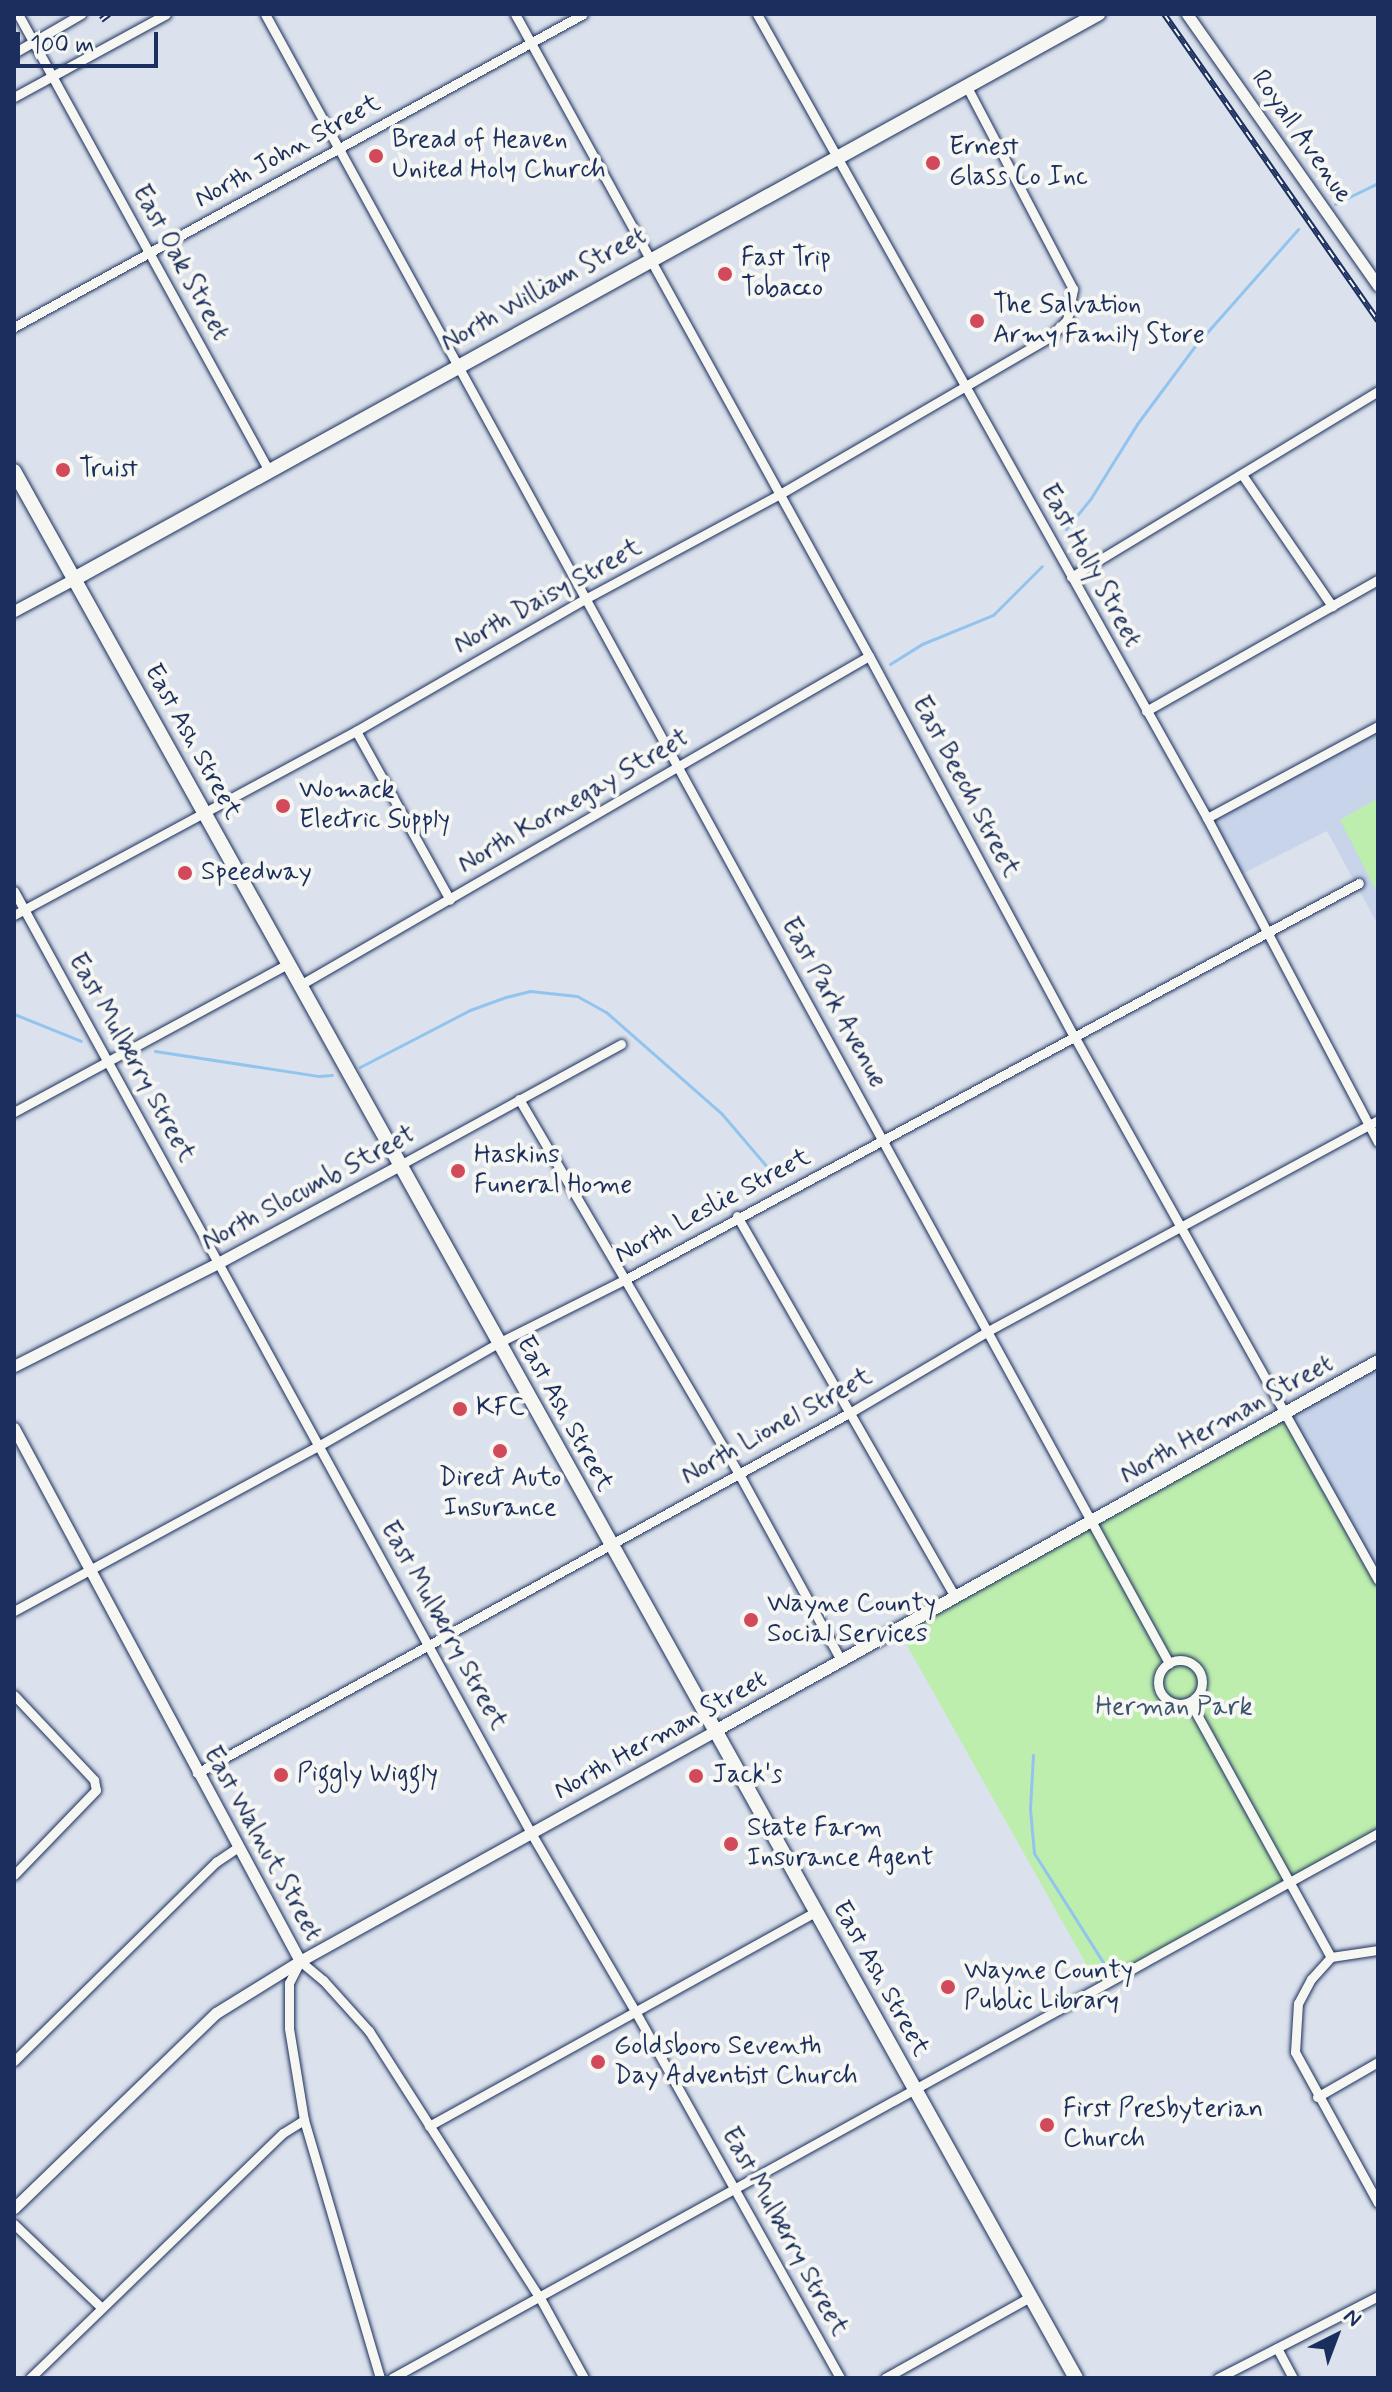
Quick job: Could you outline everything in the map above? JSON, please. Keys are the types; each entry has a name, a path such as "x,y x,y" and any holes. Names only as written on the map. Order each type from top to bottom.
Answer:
{"main road":[{"name":"North William Street","path":"74,579 1098,14"},
{"name":"East Ash Street","path":"14,471 1076,2378"},
{"name":"North Herman Street","path":"717,1730 1378,1361"}],"street":[{"name":"East Oak Street","path":"18,14 269,471"},
{"path":"14,53 81,14"},
{"path":"14,97 166,14"},
{"name":"East Park Avenue","path":"265,14 1169,1663"},
{"name":"East Beech Street","path":"515,14 869,656 1074,1036 1378,1580"},
{"name":"North John Street","path":"14,327 583,14"},
{"name":"East Holly Street","path":"757,14 1207,818 1265,933 1373,1123 1378,1142"},
{"name":"Royall Avenue","path":"1187,14 1378,286"},
{"name":"North Daisy Street","path":"14,915 356,731 585,599 780,494 1050,337 1067,320 1073,289 967,87"},
{"path":"1071,577 1243,476 1378,391"},
{"path":"1243,476 1332,606"},
{"name":"North William Street","path":"14,611 74,579"},
{"path":"1146,711 1378,580"},
{"name":"North Kornegay Street","path":"300,985 869,656"},
{"path":"1207,818 1378,726"},
{"path":"356,731 450,900"},
{"name":"North Leslie Street","path":"14,1611 320,1445 498,1343 626,1279 737,1216 1359,883"},
{"name":"East Mulberry Street","path":"14,891 320,1445 427,1646 840,2378"},
{"path":"14,1112 288,964"},
{"name":"North Slocumb Street","path":"14,1366 218,1263 621,1044"},
{"path":"519,1099 739,1474 841,1660"},
{"name":"North Lionel Street","path":"197,1773 851,1412 988,1331 1373,1123"},
{"path":"737,1216 954,1595"},
{"name":"East Walnut Street","path":"14,1428 300,1961 323,1980 369,2031 540,2298 584,2378"},
{"path":"1187,1661 1200,1673 1200,1690 1190,1702 1174,1703 1161,1692 1160,1674 1169,1663 1187,1661"},
{"path":"14,1695 94,1780 96,1790 14,1875"},
{"path":"1190,1702 1331,1957"},
{"name":"North Herman Street","path":"14,2208 216,2013 300,1961 717,1730"},
{"path":"392,2378 1378,1833"},
{"path":"14,2061 216,1862 237,1848"},
{"path":"429,2126 815,1912"},
{"path":"1378,1950 1331,1957 1311,1979 1298,2003 1294,2027 1295,2052 1378,2203"},
{"path":"300,1961 289,1983 289,2028 304,2120 380,2378"},
{"path":"1317,2097 1378,2062"},
{"path":"30,2378 283,2133 304,2120"},
{"path":"14,2224 101,2307"},
{"path":"1218,2378 1378,2296"},
{"path":"885,2378 1030,2297"},
{"path":"1277,2348 1293,2378"}],"shaded area":[{"path":"1378,726 1378,925 1327,831 1236,877 1207,818"},
{"path":"1378,1361 1378,1580 1284,1412"}],"green space":[{"path":"1378,798 1378,894 1340,820"},
{"name":"Herman Park","path":"1284,1412 1378,1580 1378,1833 1099,1987 900,1633"}],"waterway":[{"path":"1335,204 1378,183"},
{"path":"1066,529 1091,498 1137,424 1195,346 1298,229"},
{"path":"890,664 922,644 993,615 1042,566"},
{"path":"360,1067 470,1010 506,997 530,991 577,996 606,1012 722,1114 773,1174"},
{"path":"14,1014 81,1041"},
{"path":"155,1051 319,1076 332,1075"},
{"path":"1033,1755 1030,1809 1034,1853 1108,1970"}],"railway":[{"path":"101,20 109,14"},
{"path":"1164,14 1378,321"}],"place":[{"name":"Bread of Heaven United Holy Church","path":"376,156"},
{"name":"Ernest Glass Co Inc","path":"933,163"},
{"name":"Fast Trip Tobacco","path":"725,274"},
{"name":"The Salvation Army Family Store","path":"977,321"},
{"name":"Truist","path":"63,470"},
{"name":"Womack Electric Supply","path":"283,806"},
{"name":"Speedway","path":"185,873"},
{"name":"Haskins Funeral Home","path":"458,1171"},
{"name":"KFC","path":"460,1409"},
{"name":"Direct Auto Insurance","path":"500,1451"},
{"name":"Wayne County Social Services","path":"751,1620"},
{"name":"Piggly Wiggly","path":"281,1775"},
{"name":"Jack's","path":"696,1776"},
{"name":"State Farm Insurance Agent","path":"731,1844"},
{"name":"Wayne County Public Library","path":"948,1987"},
{"name":"Goldsboro Seventh Day Adventist Church","path":"598,2062"},
{"name":"First Presbyterian Church","path":"1047,2125"}]}
